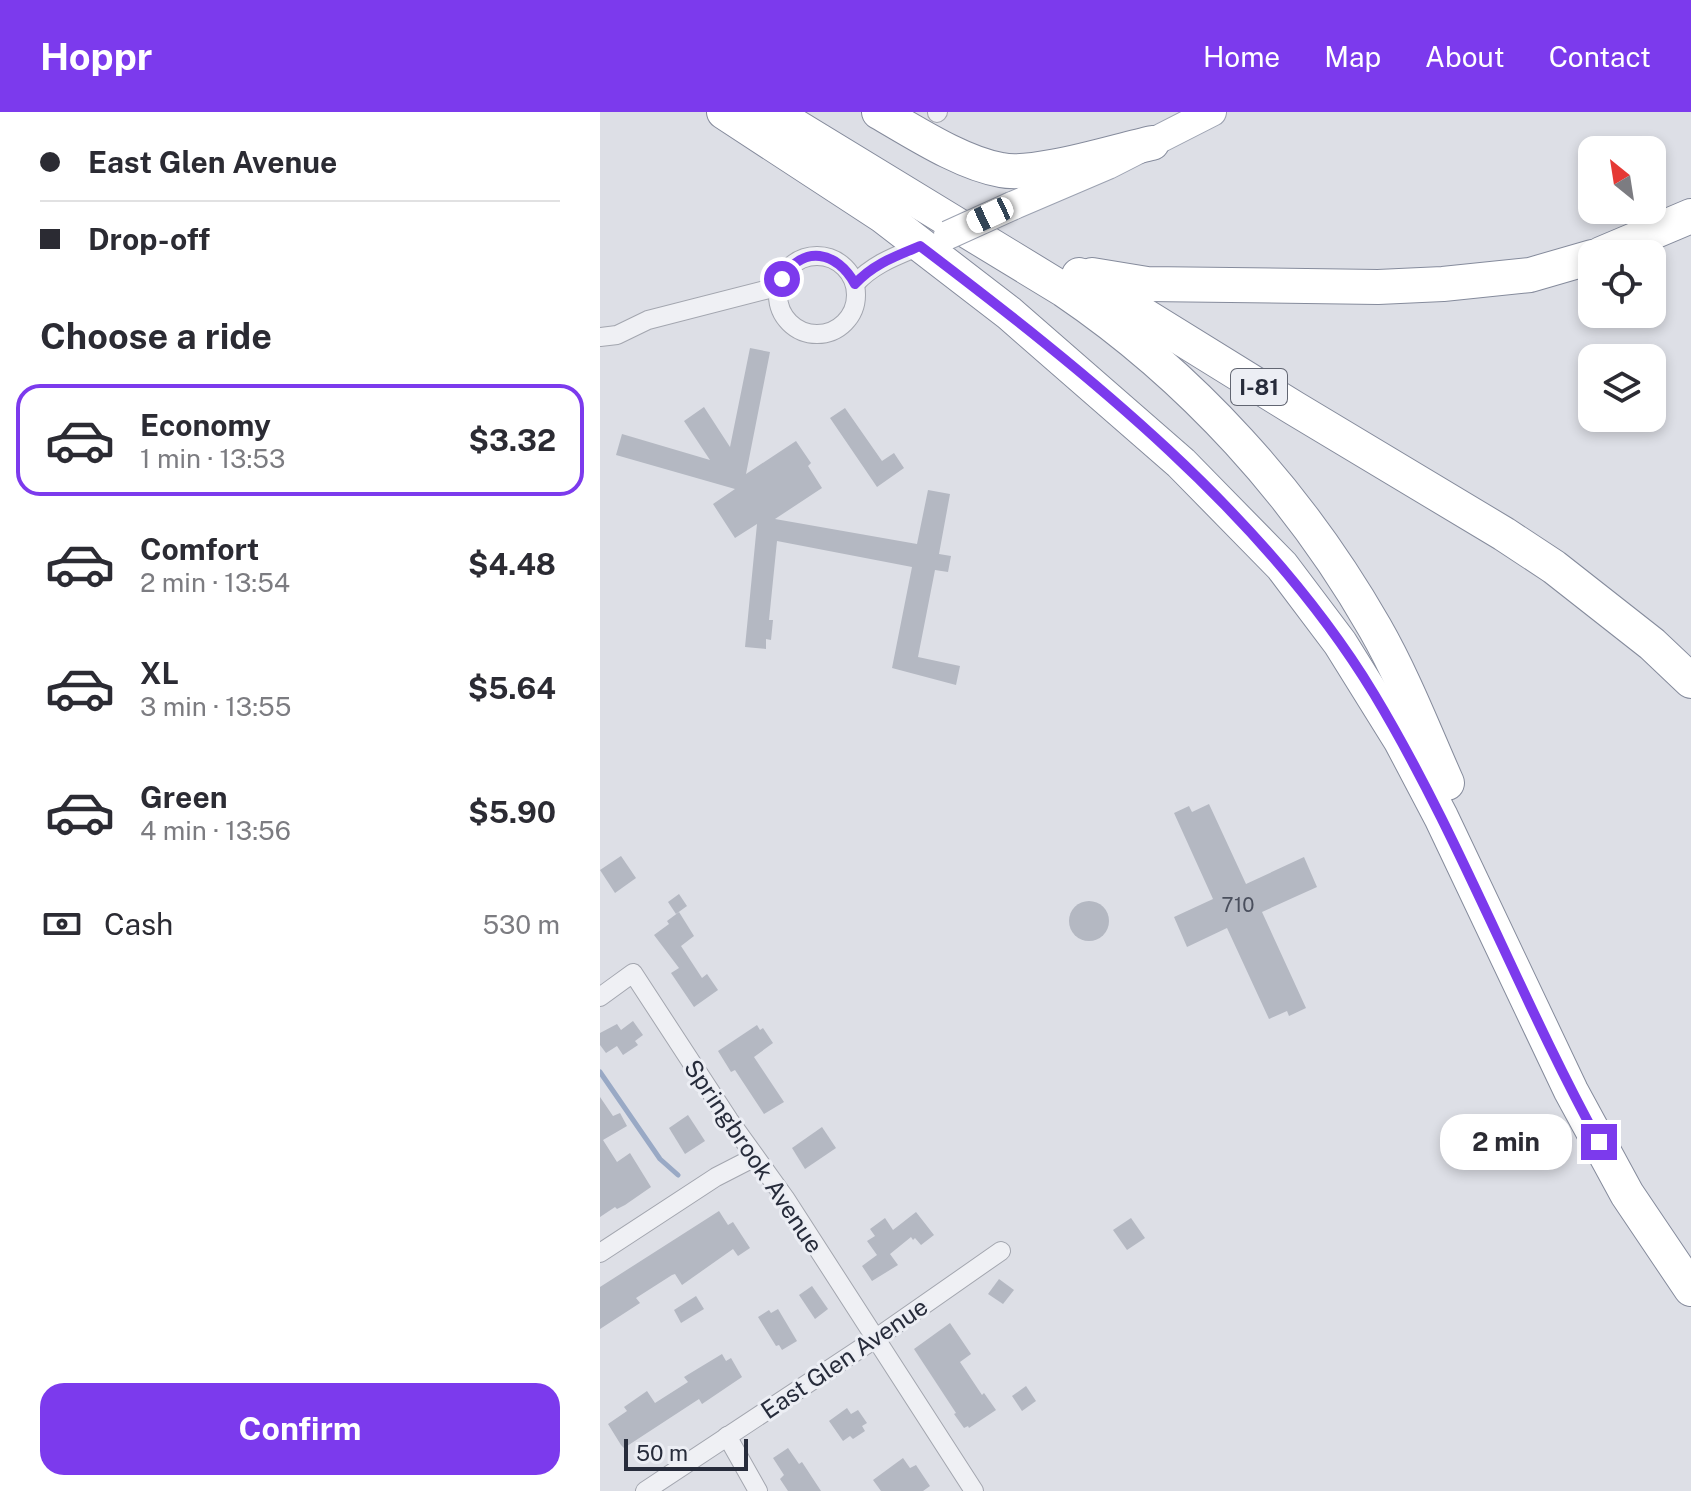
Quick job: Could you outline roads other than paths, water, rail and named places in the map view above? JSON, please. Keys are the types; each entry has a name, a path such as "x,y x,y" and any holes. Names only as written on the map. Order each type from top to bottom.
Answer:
{"highway":[{"path":"724,112 844,189 934,240 1009,313 1142,427 1249,529 1312,603 1373,693 1420,776 1571,1091 1627,1194 1691,1288"},
{"name":"I-81","path":"772,112 1016,259 1099,314 1190,392 1240,442 1282,493 1350,586 1395,667 1547,1009 1691,1288"},
{"name":"I-81","path":"814,112 1504,534 1554,567 1652,644 1691,681"},
{"path":"879,112 979,165 1004,171 1057,165 1152,143"},
{"path":"1634,240 1691,216"},
{"path":"1065,266 1095,276 1147,284 1378,287 1530,275 1578,261"}],"main road":[{"path":"934,240 1108,165 1212,112"}],"street":[{"path":"855,284 882,262 934,240"},
{"path":"811,256 824,256 844,266 855,284 854,307 848,319 837,328 814,333 792,324 779,303 781,282 788,268 811,256"},
{"path":"844,266 882,262"},
{"path":"600,337 617,335 648,320 769,289 781,282"},
{"path":"732,298 757,301 784,314"},
{"name":"Springbrook Avenue","path":"600,997 633,973 974,1491"},
{"path":"600,1253 716,1177 755,1157"},
{"name":"East Glen Avenue","path":"645,1491 875,1339 1001,1251"},
{"path":"727,1436 758,1491"}],"waterway":[{"path":"600,1072 660,1159 678,1175"}]}
